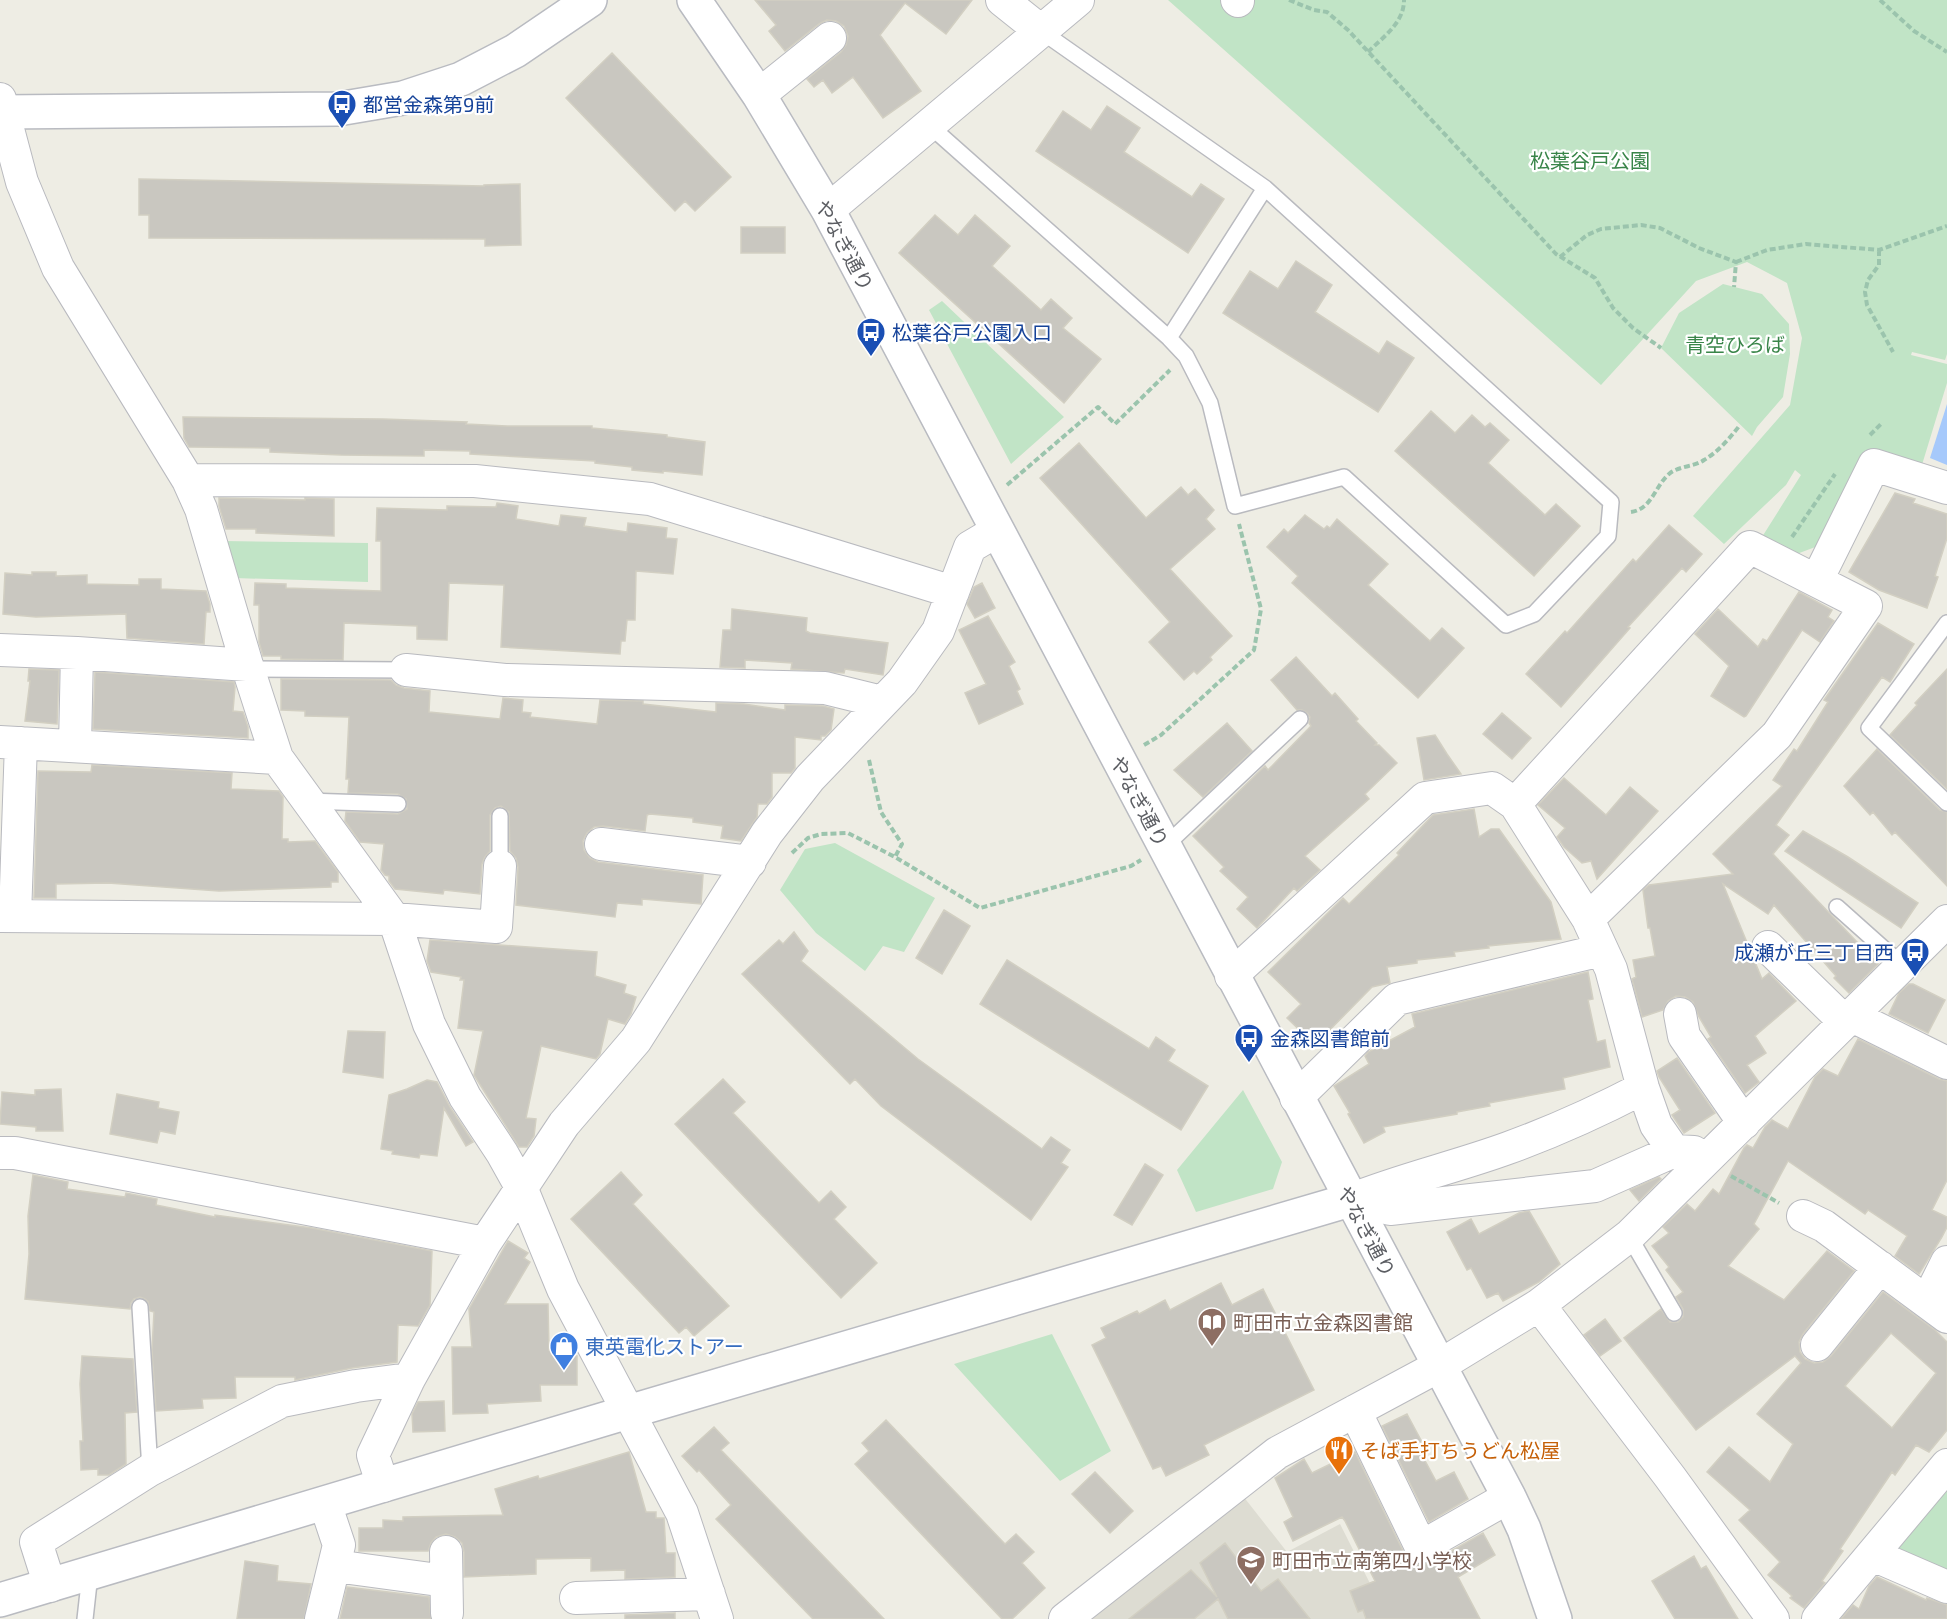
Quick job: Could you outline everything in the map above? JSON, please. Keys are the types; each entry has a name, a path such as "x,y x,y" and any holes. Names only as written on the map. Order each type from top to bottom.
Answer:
{"street":[{"path":"1002,0 1041,31"},
{"path":"828,210 1078,0"},
{"name":"やなぎ通り","path":"703,3 828,210 1231,976 1509,1497 1524,1529 1555,1619"},
{"path":"571,5 515,51 461,79 404,98 338,109 1,108 22,182 58,268 188,480 201,510 277,758 394,919 429,1024 465,1097 502,1153 521,1187 563,1289 682,1514 713,1606 576,1598"},
{"path":"759,95 830,38"},
{"path":"1817,580 1874,465 1947,488"},
{"path":"188,480 475,481 650,499 953,592"},
{"path":"383,1486 373,1455 409,1379 485,1243 521,1187 564,1124 636,1040 767,833 810,778 902,682 938,631 970,547 997,531"},
{"path":"1515,804 1750,547 1866,606 1777,735 1588,919"},
{"path":"0,650 77,653 248,667"},
{"path":"75,746 77,653"},
{"path":"406,670 505,680 825,688 882,702"},
{"path":"277,758 10,743 7,916 394,919 496,927 500,866"},
{"path":"1231,976 1425,798 1492,788 1515,804 1588,919 1611,969 1643,1088 1656,1125 1674,1151"},
{"path":"601,844 750,862"},
{"path":"1065,1619 1277,1453 1439,1366 1539,1305 1629,1236 1947,921"},
{"path":"1768,947 1848,1019 1947,1064"},
{"path":"1296,1098 1397,999 1602,950"},
{"path":"1680,1014 1684,1036 1744,1123"},
{"path":"0,1600 628,1412 1350,1200 1385,1186 1506,1149 1573,1124 1643,1088"},
{"path":"1506,1149 1529,1194"},
{"path":"1350,1200 1390,1209 1529,1194 1595,1186 1674,1151 1709,1158"},
{"path":"0,1154 15,1153 485,1243"},
{"path":"1803,1216 1824,1226 1937,1310 1947,1262"},
{"path":"1817,1345 1880,1267"},
{"path":"1539,1305 1670,1477 1773,1619"},
{"path":"50,1586 36,1542 150,1470 282,1401 356,1386 409,1379"},
{"path":"1355,1411 1420,1547 1509,1497"},
{"path":"1818,1619 1947,1465"},
{"path":"321,1619 339,1545 325,1503"},
{"path":"1873,1555 1947,1587"},
{"path":"335,1566 446,1566 447,1613"}],"lane":[{"path":"929,125 1186,356 1210,404 1234,506 1344,477 1506,625 1534,614 1608,536 1611,502 1265,188 1041,31"},
{"path":"1168,338 1265,188"},
{"path":"1947,623 1869,728 1947,803"},
{"path":"248,667 406,670"},
{"path":"1164,847 1300,719"},
{"path":"307,801 398,804"},
{"path":"500,816 500,866"},
{"path":"1837,907 1902,965"},
{"path":"1629,1236 1674,1313"},
{"path":"140,1307 150,1470"},
{"path":"85,1619 90,1574"}],"path":[{"path":"1289,0 1314,10 1327,12 1348,30 1560,257 1595,278 1613,308 1633,328 1661,348"},
{"path":"1368,52 1402,16 1404,0"},
{"path":"1880,0 1914,31 1947,52"},
{"path":"1560,257 1587,235 1601,229 1641,225 1660,228 1699,248 1736,262 1767,250 1806,244 1879,250 1947,226"},
{"path":"1879,250 1879,265 1868,280 1865,292 1867,305 1893,352"},
{"path":"1734,286 1736,262"},
{"path":"981,501 1012,482 1098,407 1115,424 1186,356"},
{"path":"1610,516 1639,511 1650,502 1670,472 1703,461 1726,443 1740,425"},
{"path":"1796,529 1837,471"},
{"path":"1118,760 1161,735 1254,650 1260,609 1234,506"},
{"path":"861,724 880,812 902,844 894,857"},
{"path":"788,860 794,850 808,838 834,832 849,833 980,908 1131,866 1164,847"},
{"path":"1709,1158 1764,1195"}],"shaded area":[{"name":"町田市立南第四小学校","path":"1243,1496 1287,1552 1340,1524 1388,1619 1088,1619"}],"green space":[{"name":"松葉谷戸公園","path":"1168,0 1947,0 1947,354 1945,360 1912,352 1911,355 1947,364 1947,383 1921,468 1866,450 1818,546 1794,555 1762,537 1801,475 1795,470 1786,485 1724,544 1693,516 1790,405 1802,338 1787,283 1747,262 1696,281 1601,385"},
{"name":"青空ひろば","path":"1723,284 1762,294 1789,324 1790,354 1783,397 1752,436 1661,348 1679,313"},
{"path":"942,301 1064,417 1011,464 929,310"},
{"path":"224,541 368,543 368,582 235,578"},
{"path":"835,843 935,898 904,952 883,946 865,971 816,933 780,890 805,849"},
{"path":"1243,1090 1282,1162 1273,1189 1196,1212 1177,1170"},
{"path":"1052,1334 1111,1451 1060,1481 954,1364"},
{"path":"1947,1480 1947,1573 1900,1554 1897,1541"}],"water":[{"path":"1947,404 1947,465 1930,458"}],"building":[{"path":"755,0 972,0 946,34 905,3 880,35 921,91 883,118 853,77 832,93 823,80 814,87 807,79 841,52 846,45 848,36 844,26 836,21 827,20 785,51 769,31 776,25"},
{"path":"612,53 731,177 695,211 685,201 675,211 566,98"},
{"path":"1107,106 1140,128 1124,152 1192,197 1201,184 1224,199 1188,253 1036,151 1063,111 1091,130"},
{"path":"139,179 484,186 520,184 521,245 485,246 485,239 149,238 149,215 139,215"},
{"path":"935,215 958,235 975,215 1010,246 992,266 1041,310 1051,299 1072,318 1063,328 1101,359 1064,403 899,253"},
{"path":"741,227 785,227 785,253 741,253"},
{"path":"1296,261 1332,285 1315,312 1379,354 1387,341 1414,358 1378,412 1223,313 1250,271 1278,289"},
{"path":"1431,411 1455,433 1472,415 1485,427 1490,423 1509,440 1488,463 1545,515 1556,504 1580,526 1534,576 1395,451"},
{"path":"183,417 383,419 507,426 592,426 592,428 667,435 667,437 705,442 702,475 632,470 632,467 595,463 595,461 470,454 470,451 424,450 424,456 341,455 270,452 270,448 189,447 184,438"},
{"path":"1079,443 1146,518 1181,487 1188,495 1195,489 1214,510 1206,519 1215,529 1170,569 1232,636 1210,657 1212,660 1197,674 1194,671 1184,680 1149,642 1170,622 1040,478"},
{"path":"1895,493 1915,499 1913,503 1947,514 1947,538 1935,576 1938,577 1927,608 1879,590 1849,572"},
{"path":"219,498 334,499 334,536 256,533 256,529 226,529"},
{"path":"497,503 518,506 516,519 559,526 561,515 586,518 584,526 627,532 628,523 667,528 666,538 677,539 673,574 636,571 635,620 627,620 625,641 621,641 620,654 501,647 504,585 449,583 447,640 417,639 417,626 344,623 343,660 281,659 281,656 263,656 259,642 259,605 254,605 255,583 286,584 286,588 381,591 381,541 376,541 377,508 447,510 447,506 496,507"},
{"path":"1305,515 1324,529 1327,526 1330,528 1337,519 1388,564 1368,585 1430,641 1442,628 1464,648 1418,698 1292,583 1298,576 1267,547 1284,529 1288,533"},
{"path":"1669,525 1702,554 1686,572 1682,568 1628,627 1630,628 1561,707 1526,674 1565,631 1567,633 1633,559 1636,562"},
{"path":"32,572 56,572 56,576 87,575 87,584 139,585 139,579 161,579 161,589 206,591 210,612 206,612 204,644 127,638 126,614 36,617 3,614 5,573 32,575"},
{"path":"982,583 995,608 975,618 967,604 974,587"},
{"path":"1799,592 1832,610 1828,617 1834,621 1820,642 1802,630 1744,717 1711,696 1729,666 1695,634 1718,609 1758,647 1763,639 1767,641"},
{"path":"732,609 807,618 806,631 810,633 888,643 883,675 845,669 844,673 791,669 792,663 745,660 745,668 720,667 723,630 731,630"},
{"path":"988,616 1015,662 1009,666 1020,689 1017,691 1023,704 979,724 965,693 986,684 959,630"},
{"path":"1878,623 1914,644 1890,682 1882,677 1776,825 1789,835 1773,854 1878,964 1849,993 1774,905 1768,914 1723,884 1762,979 1769,973 1796,1001 1755,1036 1766,1053 1747,1065 1759,1082 1745,1093 1708,1039 1711,1037 1693,1002 1685,997 1676,996 1668,1001 1663,1010 1642,1017 1632,979 1636,977 1633,960 1655,956 1650,928 1648,928 1643,890 1649,885 1733,874 1713,854 1782,786 1773,780 1794,749 1797,751 1828,702 1824,700"},
{"path":"1296,657 1332,696 1335,693 1358,719 1356,721 1377,743 1375,745 1379,745 1397,763 1365,794 1369,799 1305,856 1320,870 1297,891 1294,888 1257,928 1237,909 1248,897 1220,871 1224,867 1193,836 1265,766 1268,770 1311,726 1307,713 1297,710 1271,680"},
{"path":"29,669 59,670 57,724 25,721 30,681 28,681"},
{"path":"1947,669 1947,789 1890,735 1917,705 1915,703"},
{"path":"95,672 234,682 233,711 243,712 248,727 248,738 93,729"},
{"path":"281,679 391,680 404,688 430,691 429,712 500,719 503,698 523,700 522,712 531,713 530,717 597,724 600,700 643,701 643,704 716,712 716,703 744,704 785,710 785,705 823,706 834,709 831,730 825,736 821,736 821,740 795,737 795,768 791,773 772,773 772,797 767,804 758,804 757,817 741,841 721,838 723,826 693,822 693,818 650,814 647,815 645,831 603,826 594,827 587,833 583,841 584,850 590,858 598,862 703,875 701,904 642,899 642,905 617,903 615,917 516,905 518,867 516,858 510,851 509,812 501,806 495,808 490,815 490,851 482,864 480,894 444,890 443,894 395,889 389,881 389,876 381,870 384,844 360,842 345,821 346,812 398,814 407,809 406,799 398,794 348,793 349,779 346,779 349,717 305,716 305,711 281,710"},
{"path":"1502,713 1531,738 1512,759 1483,734"},
{"path":"1227,723 1252,751 1203,797 1174,770"},
{"path":"1435,735 1461,774 1424,780 1417,738"},
{"path":"1877,749 1940,810 1947,812 1947,886 1895,832 1892,835 1873,812 1870,815 1844,786"},
{"path":"92,765 232,773 231,789 279,791 283,797 282,839 288,839 288,842 315,841 338,872 338,882 331,882 331,887 219,891 108,883 56,884 56,898 34,898 38,771 91,772"},
{"path":"1564,778 1606,815 1630,787 1658,811 1597,879 1591,861 1582,863 1564,847 1557,837 1565,828 1538,805"},
{"path":"1474,809 1479,837 1491,829 1499,829 1551,902 1561,939 1488,946 1489,948 1454,952 1455,956 1417,960 1417,963 1387,967 1390,983 1372,987 1315,1045 1287,1018 1301,1004 1268,972 1343,898 1349,904 1399,855 1397,853 1433,815"},
{"path":"1803,831 1848,857 1918,903 1901,928 1785,851"},
{"path":"944,910 970,926 942,974 916,958"},
{"path":"794,932 808,951 801,961 918,1059 1042,1149 1051,1137 1070,1150 1061,1163 1068,1167 1031,1220 881,1106 855,1079 850,1084 742,974 779,940 783,944"},
{"path":"430,940 597,952 595,976 626,985 624,993 636,997 625,1024 608,1019 600,1054 596,1059 541,1046 526,1118 536,1119 534,1136 527,1147 519,1147 474,1075 483,1031 458,1028 464,980 460,980 461,977 431,972 427,961"},
{"path":"1007,960 1149,1049 1156,1037 1175,1050 1168,1061 1208,1086 1181,1130 980,1004"},
{"path":"1588,972 1593,999 1588,1000 1597,1042 1605,1040 1610,1067 1563,1078 1565,1089 1489,1103 1490,1106 1457,1112 1457,1114 1383,1127 1385,1132 1364,1143 1334,1086 1369,1064 1365,1056 1368,1052 1415,1027 1412,1014"},
{"path":"1909,984 1945,1000 1928,1033 1889,1014 1899,993"},
{"path":"348,1031 385,1032 383,1078 343,1072"},
{"path":"1858,1039 1947,1081 1947,1180 1932,1210 1947,1217 1947,1227 1942,1237 1919,1274 1895,1256 1907,1236 1868,1210 1865,1214 1788,1161 1754,1224 1759,1229 1728,1266 1784,1300 1827,1251 1854,1271 1799,1342 1800,1352 1805,1359 1814,1363 1823,1362 1831,1356 1883,1292 1935,1330 1947,1342 1947,1430 1929,1452 1916,1445 1895,1475 1892,1472 1840,1549 1843,1551 1822,1581 1825,1583 1804,1608 1790,1598 1792,1596 1768,1575 1780,1562 1739,1520 1750,1510 1707,1472 1729,1447 1770,1482 1793,1444 1757,1414 1801,1363 1795,1356 1696,1430 1624,1338 1661,1309 1670,1322 1678,1322 1683,1317 1683,1309 1676,1297 1683,1292 1666,1270 1669,1267 1652,1246 1669,1233 1663,1227 1687,1204 1695,1211 1713,1189 1719,1194 1744,1148 1747,1145 1753,1148 1765,1127 1772,1120 1788,1129 1815,1077 1823,1069 1838,1076","holes":["1891,1333 1936,1373 1892,1428 1845,1386"]},
{"path":"1677,1058 1715,1113 1684,1133 1672,1115 1680,1110 1657,1071"},
{"path":"723,1079 745,1102 733,1113 819,1203 831,1191 846,1207 834,1219 877,1263 841,1298 675,1124"},
{"path":"427,1080 437,1082 473,1142 466,1146 444,1108 437,1156 420,1154 419,1158 392,1154 393,1151 381,1149 389,1095"},
{"path":"61,1089 63,1131 36,1131 36,1127 0,1124 2,1092 35,1095 35,1090"},
{"path":"117,1094 159,1102 158,1108 179,1112 175,1134 160,1131 157,1143 110,1134"},
{"path":"1145,1164 1163,1175 1132,1225 1114,1215"},
{"path":"621,1172 642,1195 633,1204 729,1306 694,1336 686,1327 679,1333 571,1219"},
{"path":"33,1175 68,1182 67,1189 125,1197 126,1193 157,1199 156,1205 215,1217 215,1215 312,1228 432,1251 430,1305 418,1326 398,1325 397,1362 352,1368 295,1380 295,1377 235,1377 236,1398 202,1399 203,1408 156,1411 152,1350 154,1312 150,1311 145,1299 140,1297 134,1299 130,1309 25,1299 29,1254 28,1216"},
{"path":"1659,1177 1661,1179 1639,1201 1630,1190"},
{"path":"1529,1211 1560,1264 1539,1282 1503,1301 1498,1293 1487,1298 1471,1268 1467,1270 1447,1232 1471,1219 1479,1234 1519,1213"},
{"path":"508,1241 528,1253 524,1258 530,1262 505,1304 548,1304 549,1350 570,1350 570,1356 577,1356 577,1385 540,1385 541,1401 487,1404 488,1413 453,1414 452,1347 472,1347 469,1309"},
{"path":"1221,1283 1232,1305 1263,1289 1314,1390 1204,1445 1209,1455 1166,1476 1161,1466 1153,1469 1092,1345 1106,1338 1101,1328 1137,1311 1139,1314 1165,1300 1170,1310"},
{"path":"1605,1319 1621,1341 1600,1356 1584,1335"},
{"path":"82,1356 133,1359 137,1412 125,1413 126,1464 109,1475 98,1475 98,1469 81,1470"},
{"path":"444,1401 445,1431 413,1432 412,1414 418,1402"},
{"path":"1407,1414 1422,1442 1416,1444 1436,1481 1454,1472 1468,1499 1429,1522 1382,1426"},
{"path":"886,1420 1005,1544 1016,1534 1034,1552 1022,1563 1045,1588 1012,1619 1002,1619 855,1464 869,1451 862,1443"},
{"path":"714,1427 729,1443 721,1450 884,1619 813,1619 716,1519 731,1505 699,1470 697,1472 682,1456"},
{"path":"629,1452 646,1512 656,1512 656,1518 664,1518 666,1553 675,1553 675,1577 625,1579 625,1570 591,1571 591,1558 536,1559 536,1574 464,1577 462,1543 446,1534 436,1537 428,1551 359,1551 359,1528 383,1528 383,1520 403,1521 403,1517 503,1515 495,1489 538,1476 539,1479"},
{"path":"1355,1452 1405,1555 1412,1562 1421,1565 1430,1563 1483,1533 1495,1555 1458,1577 1480,1619 1366,1619 1363,1610 1358,1612 1350,1591 1375,1581 1342,1517 1293,1541 1284,1522 1293,1517 1275,1478 1304,1459 1312,1473"},
{"path":"1095,1472 1133,1511 1110,1533 1072,1494"},
{"path":"1225,1543 1261,1591 1278,1579 1310,1619 1228,1619 1218,1599 1194,1619 1129,1619 1191,1570 1217,1597 1200,1563"},
{"path":"1694,1556 1701,1569 1706,1566 1738,1619 1675,1619 1652,1581"},
{"path":"245,1561 278,1566 277,1581 311,1584 304,1619 237,1619"},
{"path":"1877,1577 1926,1600 1927,1598 1947,1605 1947,1619 1841,1619 1853,1605 1859,1609 1869,1586"},
{"path":"347,1587 429,1597 431,1619 340,1619"},
{"path":"675,1613 675,1619 625,1619 625,1615"}],"place":[{"name":"都営金森第9前","path":"342,130"},
{"name":"松葉谷戸公園入口","path":"871,358"},
{"name":"成瀬が丘三丁目西","path":"1915,978"},
{"name":"金森図書館前","path":"1249,1064"},
{"name":"町田市立金森図書館","path":"1212,1348"},
{"name":"東英電化ストアー","path":"564,1372"},
{"name":"そば手打ちうどん松屋","path":"1339,1476"},
{"name":"町田市立南第四小学校","path":"1251,1586"}]}
